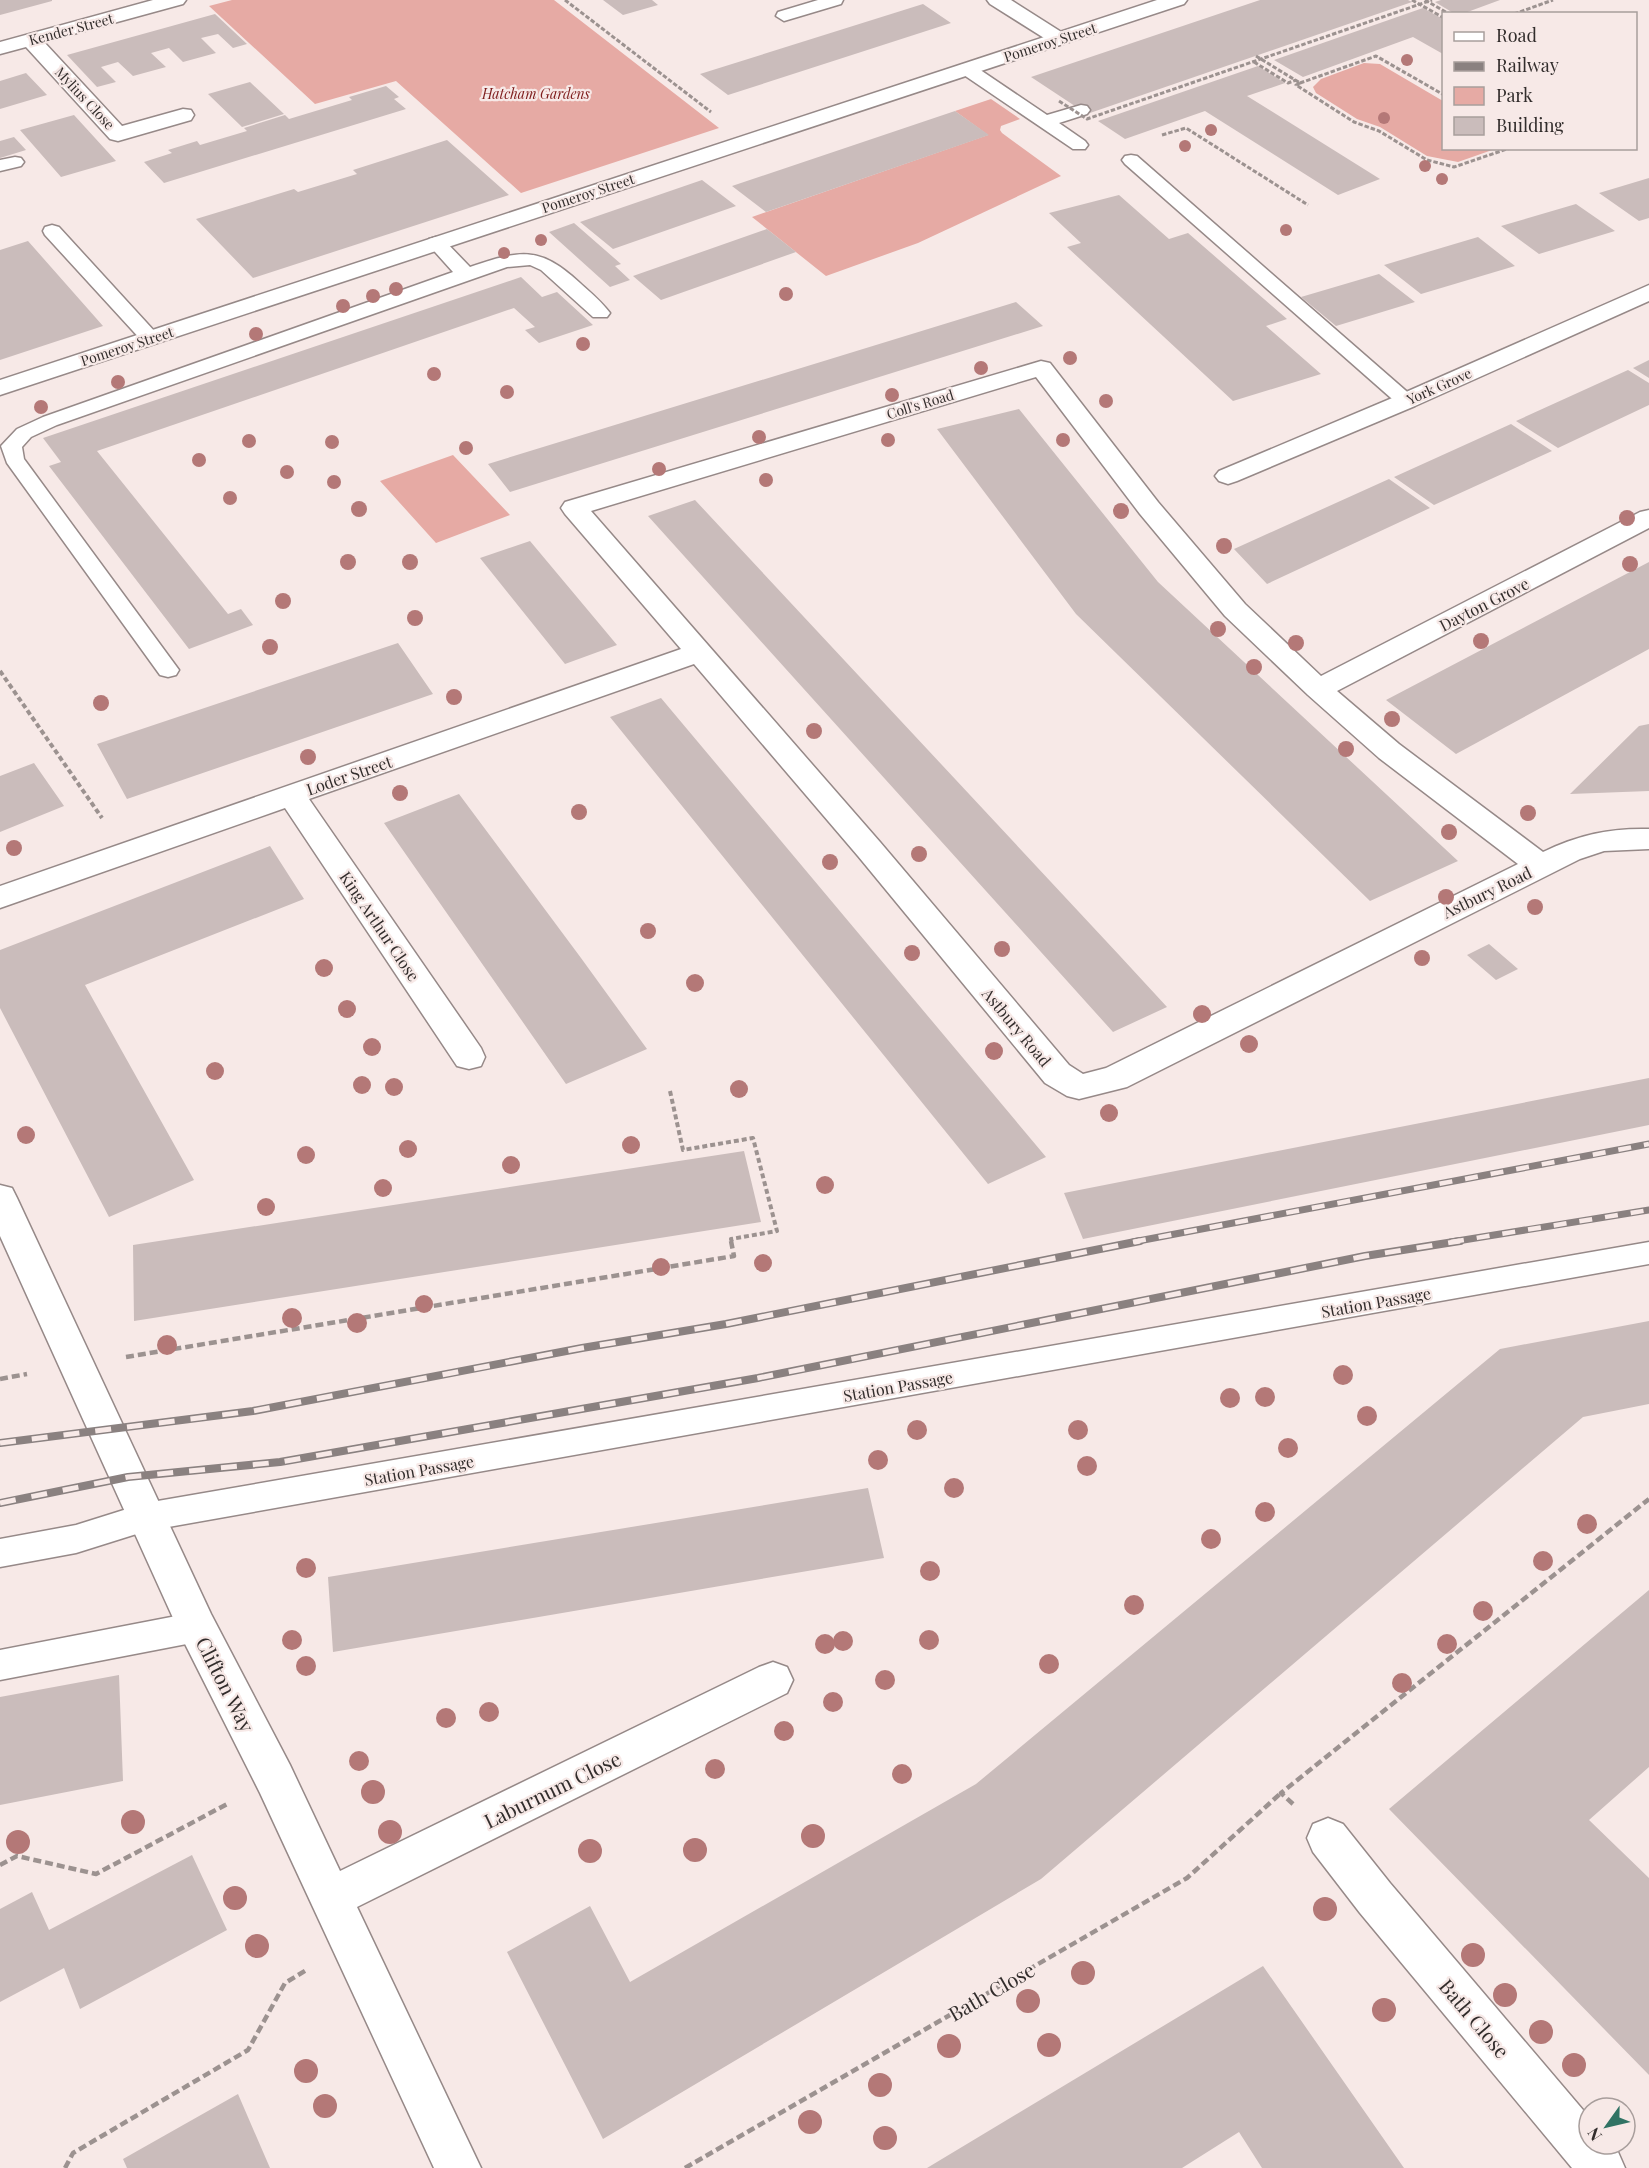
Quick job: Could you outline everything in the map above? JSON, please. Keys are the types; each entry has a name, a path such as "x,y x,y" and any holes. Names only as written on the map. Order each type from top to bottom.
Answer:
{"street":[{"path":"91,0 109,18"},
{"name":"Kender Street","path":"0,48 176,0"},
{"path":"997,0 1059,39"},
{"name":"Pomeroy Street","path":"0,388 1177,0"},
{"name":"Mylius Close","path":"30,40 118,134 183,115"},
{"name":"York Grove","path":"1228,476 1406,401 1649,292"},
{"name":"Coll's Road","path":"698,653 574,508 1041,368 1149,508 1235,610 1318,689"},
{"name":"Dayton Grove","path":"1318,689 1649,518"},
{"name":"Astbury Road","path":"698,653 870,849 1057,1074 1079,1087 1115,1078 1581,845 1613,837 1649,839"},
{"name":"Loder Street","path":"0,897 698,653"},
{"name":"Astbury Road","path":"1318,689 1389,751 1541,866"},
{"name":"King Arthur Close","path":"291,795 469,1057"},
{"name":"Clifton Way","path":"0,1198 197,1626 275,1779 458,2168"},
{"name":"Laburnum Close","path":"331,1898 773,1680"},
{"name":"Bath Close","path":"1328,1838 1375,1898 1602,2168"}],"lane":[{"path":"784,16 835,0"},
{"path":"967,69 1078,145"},
{"path":"1045,122 1081,110"},
{"path":"1131,160 1406,401"},
{"path":"52,231 150,338"},
{"path":"436,243 466,274"},
{"path":"168,670 7,460 11,446 24,433 466,274 513,260 532,259 549,267 600,313"},
{"name":"Station Passage","path":"0,1553 76,1539 146,1517 1649,1253"},
{"path":"0,1665 197,1626"}],"path":[{"path":"565,0 716,116"},
{"path":"1412,0 1442,17"},
{"path":"1425,0 1446,12"},
{"path":"1059,101 1087,119 1432,0"},
{"path":"1519,12 1552,0"},
{"path":"1256,56 1300,83"},
{"path":"1442,93 1376,56 1296,85 1354,122 1379,131 1427,160 1454,167 1504,150"},
{"path":"1254,62 1288,83 1296,80"},
{"path":"1152,138 1186,128 1308,205"},
{"path":"0,671 126,853"},
{"path":"77,1365 734,1256 731,1239 777,1231 753,1138 683,1150 670,1091"},
{"name":"Bath Close","path":"685,2168 1187,1878 1281,1793 1649,1499"},
{"path":"0,1865 17,1856 96,1874 275,1779"},
{"path":"1281,1793 1328,1838"},
{"path":"65,2168 73,2152 248,2050 285,1983 352,1944"}],"green space":[{"name":"Hatcham Gardens","path":"232,0 554,0 719,128 521,193 396,81 315,104 209,6"},
{"path":"1364,63 1380,64 1442,100 1442,150 1492,150 1458,162 1427,156 1380,127 1357,119 1316,93 1313,87 1321,79"},
{"path":"991,99 1020,119 1001,126 1002,133 1061,176 918,243 826,276 752,217 988,135 955,111"},
{"path":"453,455 510,515 436,543 380,481"}],"building":[{"path":"0,0 52,0 52,1 0,15"},
{"path":"603,0 652,0 658,5 623,15"},
{"path":"1260,0 1408,0 1412,2 1087,114 1031,77"},
{"path":"1441,0 1500,0 1467,12 1452,12 1435,2"},
{"path":"923,4 951,23 728,95 700,74"},
{"path":"1423,8 1442,18 1442,53 1413,37 1303,77 1274,60"},
{"path":"215,14 247,44 233,48 218,34 201,38 216,53 183,62 169,48 151,53 166,67 133,76 118,62 101,67 116,82 97,87 67,55"},
{"path":"1258,66 1285,83 1247,96 1380,179 1338,195 1205,111 1125,139 1098,121"},
{"path":"26,73 47,95 0,109 0,81"},
{"path":"250,82 284,114 242,127 208,94"},
{"path":"386,86 399,97 394,99 406,109 164,183 144,162 172,153 168,150 197,141 200,145 247,131 244,128 285,115 289,119 352,100 349,97"},
{"path":"955,111 989,135 766,212 732,186"},
{"path":"74,115 116,161 61,177 20,130"},
{"path":"14,137 26,150 0,158 0,141"},
{"path":"447,140 509,195 253,278 196,219 294,189 298,192 357,174 353,170"},
{"path":"1649,178 1649,218 1639,221 1599,193"},
{"path":"702,180 736,206 613,249 580,222"},
{"path":"1119,195 1169,239 1188,233 1287,319 1266,326 1321,374 1233,401 1067,247 1081,243 1049,213"},
{"path":"1576,204 1615,231 1539,254 1501,226"},
{"path":"574,223 621,264 615,266 630,280 610,287 549,232"},
{"path":"767,229 796,252 661,300 633,276"},
{"path":"1478,237 1515,266 1421,294 1384,265"},
{"path":"28,241 103,326 0,360 0,250"},
{"path":"1379,274 1415,302 1336,326 1301,297"},
{"path":"521,277 542,297 557,292 593,325 539,343 525,330 535,327 514,308 97,451 228,614 241,609 253,625 189,649 49,466 61,462 43,438"},
{"path":"1016,302 1043,326 510,492 488,464"},
{"path":"1649,360 1649,378 1633,368"},
{"path":"1628,370 1649,383 1649,405 1558,448 1516,421"},
{"path":"1019,409 1158,582 1458,861 1370,901 1076,614 937,429"},
{"path":"1511,424 1552,451 1434,505 1394,477"},
{"path":"1389,479 1430,508 1267,584 1234,549"},
{"path":"695,500 1167,1007 1113,1032 648,516"},
{"path":"530,541 617,645 565,664 480,558"},
{"path":"1649,562 1649,649 1456,754 1386,700"},
{"path":"398,643 433,694 127,799 97,744"},
{"path":"661,698 1046,1157 988,1184 610,717"},
{"path":"1649,724 1649,791 1570,794 1639,726"},
{"path":"34,763 64,806 0,832 0,776"},
{"path":"459,794 647,1049 566,1084 384,823"},
{"path":"270,846 304,899 85,985 194,1180 109,1217 0,1008 0,950"},
{"path":"1489,944 1518,969 1496,980 1467,955"},
{"path":"1649,1078 1649,1125 1083,1239 1064,1193"},
{"path":"744,1151 761,1222 134,1321 133,1245"},
{"path":"1649,1321 1649,1404 1583,1417 1041,1879 603,2139 507,1952 590,1906 630,1982 976,1784 1500,1349"},
{"path":"868,1488 884,1558 333,1652 328,1577"},
{"path":"1649,1590 1649,1767 1589,1820 1649,1878 1649,2075 1389,1809"},
{"path":"119,1675 123,1781 0,1805 0,1697"},
{"path":"192,1855 227,1930 80,2009 64,1968 0,2002 0,1909 32,1892 49,1930"},
{"path":"1263,1966 1404,2168 1262,2168 1239,2132 1182,2168 927,2168"},
{"path":"238,2094 270,2168 127,2168 123,2159"}],"railway":[{"path":"1133,1242 1649,1144"},
{"path":"1451,1242 1649,1210"},
{"path":"0,1443 253,1411 582,1348 726,1324 1140,1241"},
{"path":"0,1503 128,1477 280,1462 758,1378 1365,1256 1460,1241"}]}
